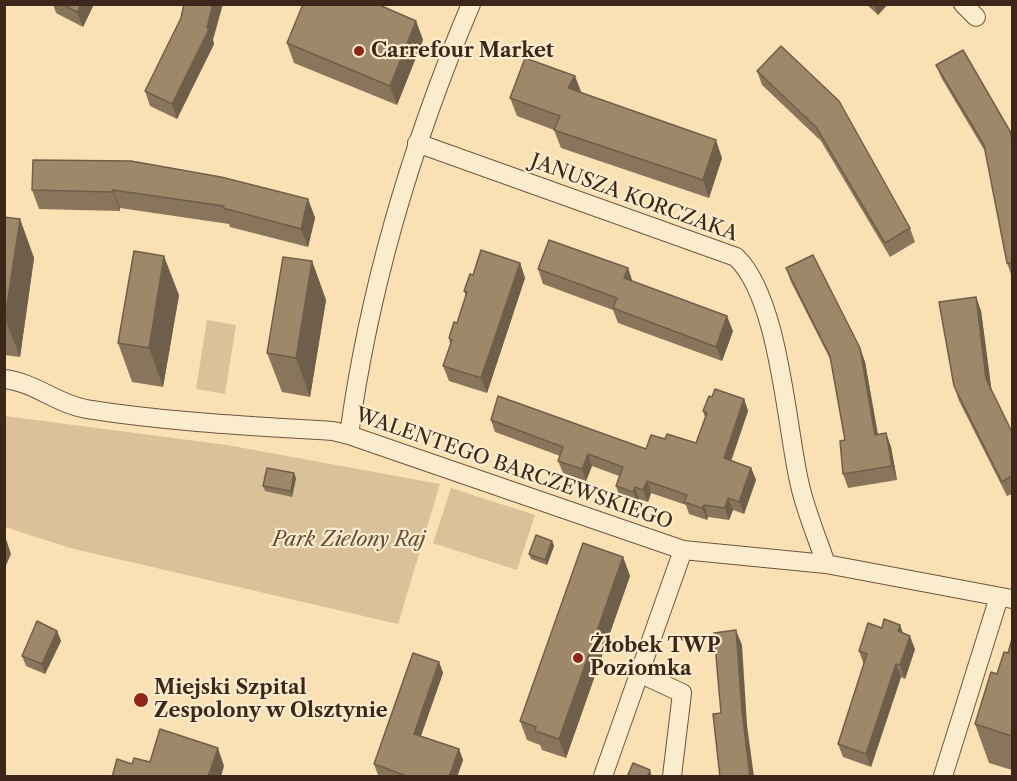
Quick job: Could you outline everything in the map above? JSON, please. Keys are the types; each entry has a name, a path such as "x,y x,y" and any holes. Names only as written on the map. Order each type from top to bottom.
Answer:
{"street":[{"path":"349,435 375,299 417,143 471,4"},
{"path":"963,4 976,17"},
{"name":"JANUSZA KORCZAKA","path":"417,143 736,257 744,264 767,311 799,481 826,564"},
{"name":"WALENTEGO BARCZEWSKIEGO","path":"4,379 20,381 82,408 183,421 333,431 349,435 683,550 826,564 1006,598"},
{"path":"603,777 683,550"},
{"path":"942,777 1006,598"},
{"path":"641,674 682,693 672,777"}],"green space":[{"path":"207,320 236,325 225,394 196,389"},
{"name":"Park Zielony Raj","path":"5,416 227,445 440,484 398,624 70,548 5,527"},
{"path":"451,488 535,515 517,570 433,543"}],"building":[{"path":"62,4 82,4 77,12"},
{"path":"184,4 213,4 207,28 209,29 172,104 145,91 181,18"},
{"name":"Carrefour Market","path":"303,4 377,4 416,21 390,86 287,43"},
{"path":"781,46 839,101 910,228 885,243 816,127 757,71"},
{"path":"963,50 1011,133 1012,263 1007,263 984,145 936,65"},
{"path":"525,58 575,76 568,88 716,140 703,180 554,130 560,116 510,98"},
{"path":"33,160 131,161 221,177 308,199 301,229 223,208 224,206 113,190 113,192 32,190"},
{"path":"4,217 20,219 5,318 4,318"},
{"path":"549,240 628,268 624,278 727,316 716,347 613,308 617,298 538,269"},
{"path":"481,250 520,263 481,378 443,366 452,340 449,338 454,322 457,323 467,292 464,291 470,274 473,275"},
{"path":"134,251 164,256 149,348 118,343"},
{"path":"813,255 860,348 875,435 886,433 892,466 843,474 840,441 845,440 830,356 786,268"},
{"path":"283,257 312,261 296,358 267,353"},
{"path":"976,297 986,379 1012,432 1012,476 1002,482 954,386 939,302"},
{"path":"715,389 744,399 724,458 751,468 739,502 728,498 725,508 704,505 702,508 684,502 687,495 647,481 643,490 635,487 633,492 616,486 623,467 588,454 582,469 558,461 563,447 491,420 498,396 646,449 651,435 665,439 667,434 696,443 707,413 703,411 709,396 712,397"},
{"path":"267,468 294,473 291,491 263,486"},
{"path":"536,535 552,541 545,560 529,554"},
{"path":"583,543 623,557 559,739 535,731 536,727 520,721"},
{"path":"884,619 900,625 898,631 910,636 900,665 896,664 866,754 838,744 867,654 859,651 868,623 882,628"},
{"path":"37,621 57,631 42,664 22,656"},
{"path":"736,630 750,777 720,777 713,714 721,713 714,633"},
{"path":"1012,639 1012,736 975,724 991,672 997,674 1004,652 1008,653"},
{"path":"413,653 439,662 414,734 459,749 449,777 409,777 374,764"},
{"path":"160,729 218,748 208,777 112,777 117,759 132,764 134,758 150,762"},
{"path":"633,763 650,770 647,777 627,777"}],"place":[{"name":"Carrefour Market","path":"359,51"},
{"name":"Żłobek TWP Poziomka","path":"578,658"},
{"name":"Miejski Szpital Zespolony w Olsztynie","path":"141,700"}]}
